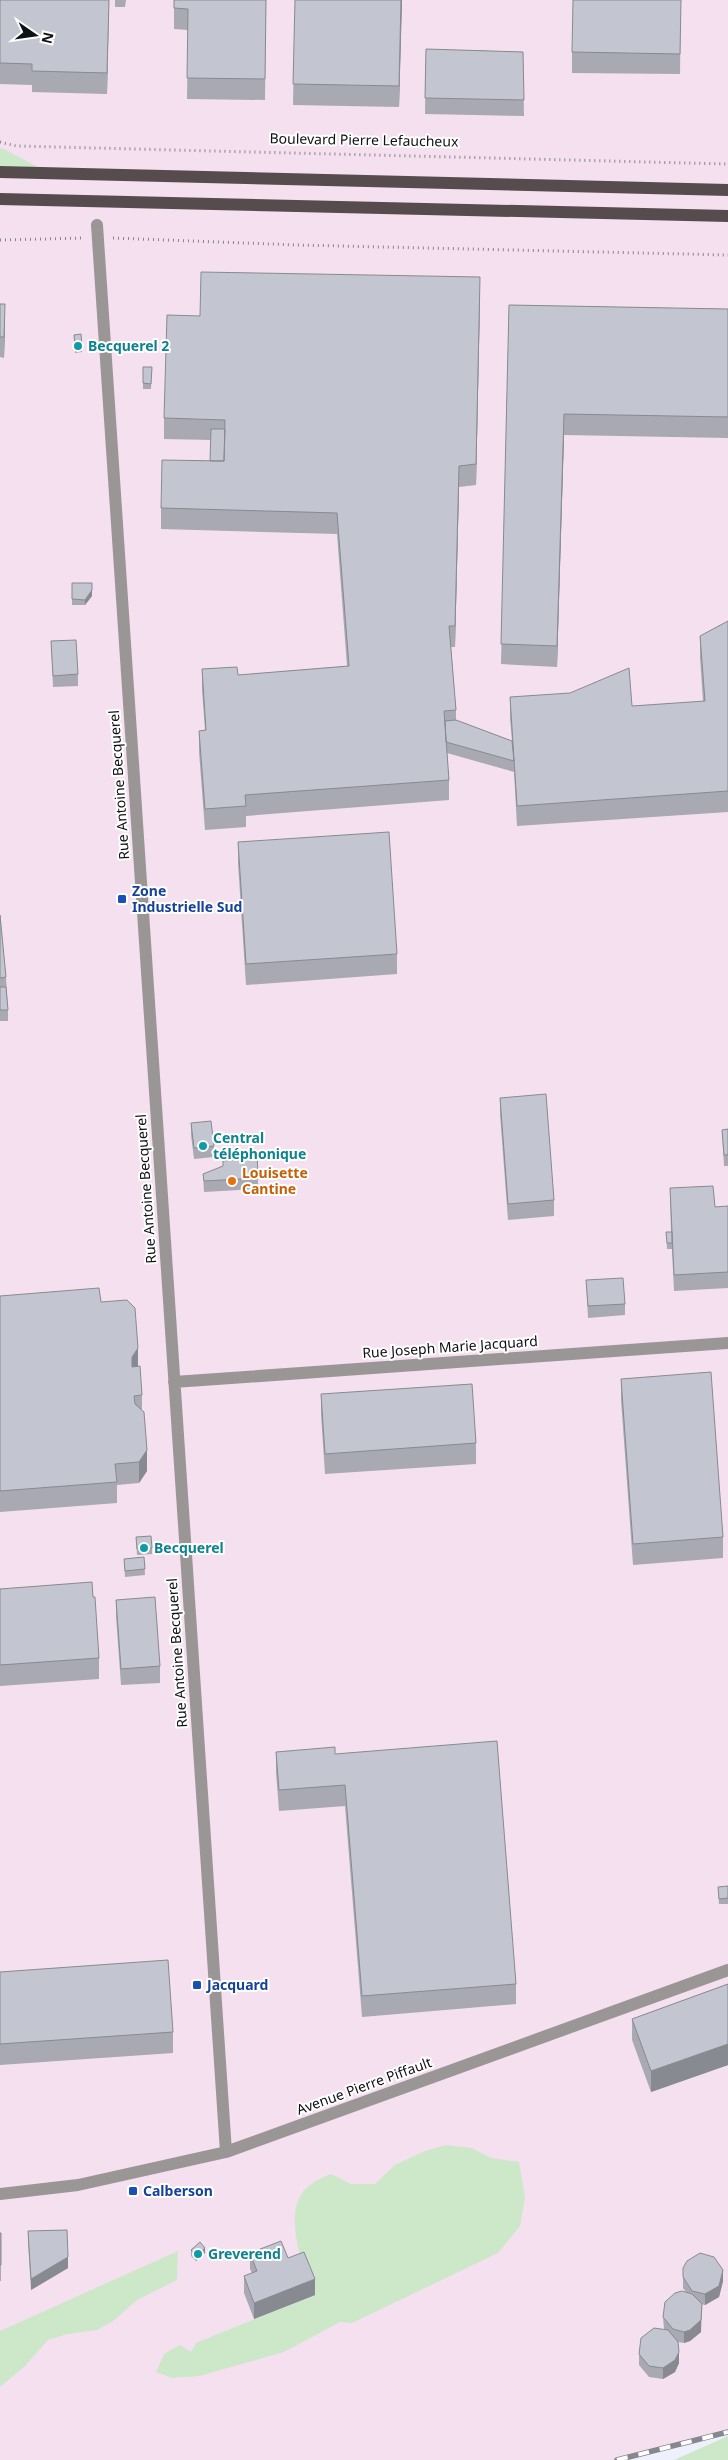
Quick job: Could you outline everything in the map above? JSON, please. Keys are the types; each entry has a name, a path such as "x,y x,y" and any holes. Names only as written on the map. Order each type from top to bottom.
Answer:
{"main road":[{"path":"0,172 728,190"},
{"path":"0,199 728,216"}],"street":[{"name":"Rue Antoine Becquerel","path":"98,231 226,2152"},
{"name":"Rue Joseph Marie Jacquard","path":"174,1382 728,1343"},
{"name":"Avenue Pierre Piffault","path":"0,2194 78,2185 226,2152 728,1970"}],"path":[{"name":"Boulevard Pierre Lefaucheux","path":"0,142 16,146 728,164"},
{"path":"0,240 98,231 297,245 728,255"}],"shaded area":[{"path":"0,0 728,0 728,2432 617,2460 0,2460"}],"green space":[{"path":"0,148 4,149 49,173 0,172"},
{"path":"446,2145 472,2148 491,2158 519,2162 525,2197 520,2226 498,2253 352,2323 340,2322 284,2352 199,2376 172,2378 156,2372 164,2354 180,2345 191,2352 196,2343 314,2295 300,2254 295,2222 296,2208 301,2195 310,2185 331,2174 351,2184 375,2184 395,2165 425,2151"},
{"path":"178,2251 177,2280 137,2300 113,2321 97,2330 67,2334 48,2340 24,2367 0,2387 0,2331"},
{"path":"728,2436 728,2460 674,2460"}],"building":[{"path":"0,0 109,0 107,73 32,71 32,64 0,63"},
{"path":"174,0 266,0 265,79 187,78 188,9 174,8"},
{"path":"295,0 401,0 399,86 293,84"},
{"path":"573,0 681,0 680,54 572,52"},
{"path":"426,49 523,52 524,100 425,98"},
{"path":"201,272 480,277 476,464 459,466 455,626 449,626 456,710 444,711 449,780 245,795 246,806 205,809 199,731 206,730 202,669 237,667 238,675 349,666 337,513 161,508 162,460 224,461 225,420 164,418 167,315 200,316"},
{"path":"0,304 5,304 4,337 0,337"},
{"path":"509,305 728,309 728,417 564,414 557,646 501,644"},
{"path":"81,334 82,346 75,347 74,335"},
{"path":"143,367 152,367 151,384 143,383"},
{"path":"211,429 225,429 224,461 210,461"},
{"path":"72,583 92,583 92,590 85,600 72,599"},
{"path":"728,621 728,791 517,806 510,697 570,693 629,668 632,706 705,701 700,636"},
{"path":"76,640 78,674 53,676 51,641"},
{"path":"456,720 512,741 514,761 446,742 445,721"},
{"path":"389,832 397,954 246,964 238,842"},
{"path":"0,915 6,977 0,978"},
{"path":"0,987 6,987 8,1010 0,1010"},
{"path":"546,1094 554,1200 508,1204 500,1098"},
{"path":"211,1121 214,1146 194,1148 191,1123"},
{"path":"728,1129 728,1155 724,1155 722,1130"},
{"path":"257,1151 258,1178 204,1181 203,1174 223,1166 223,1161 241,1159"},
{"path":"713,1186 715,1207 728,1206 728,1272 674,1275 670,1188"},
{"path":"666,1232 672,1232 672,1243 667,1243"},
{"path":"623,1278 625,1304 588,1306 586,1280"},
{"path":"99,1288 101,1302 127,1300 135,1308 138,1348 132,1357 132,1367 140,1366 142,1395 134,1396 135,1404 144,1412 147,1450 139,1462 115,1464 117,1482 0,1491 0,1296"},
{"path":"711,1372 723,1537 633,1544 621,1379"},
{"path":"472,1384 476,1443 325,1454 321,1394"},
{"path":"151,1536 152,1548 137,1549 136,1537"},
{"path":"144,1557 145,1569 125,1571 124,1559"},
{"path":"92,1582 93,1597 95,1597 99,1658 0,1665 0,1589"},
{"path":"155,1597 160,1666 121,1669 116,1600"},
{"path":"497,1741 516,1984 362,1996 345,1785 279,1790 276,1752 335,1747 335,1754"},
{"path":"728,1886 728,1898 719,1899 718,1887"},
{"path":"168,1960 173,2032 0,2044 0,1972"},
{"path":"728,1984 728,2044 651,2071 632,2019"},
{"path":"67,2230 68,2257 31,2279 28,2231"},
{"path":"1,2233 1,2265 0,2265"},
{"path":"281,2241 288,2258 304,2252 315,2279 254,2303 244,2276 257,2271 250,2253"},
{"path":"200,2242 205,2248 196,2256 191,2250"},
{"path":"700,2253 714,2257 723,2270 719,2286 705,2294 692,2291 683,2277 683,2268 687,2261"},
{"path":"682,2291 692,2294 702,2304 701,2320 690,2330 684,2332 673,2329 663,2317 665,2302 675,2293"},
{"path":"654,2328 668,2330 678,2342 679,2352 675,2360 663,2368 649,2366 639,2354 641,2338"}],"railway":[{"path":"617,2460 728,2432"}],"place":[{"name":"Becquerel 2","path":"78,346"},
{"name":"Zone Industrielle Sud","path":"122,899"},
{"name":"Central téléphonique","path":"203,1146"},
{"name":"Louisette Cantine","path":"232,1181"},
{"name":"Becquerel","path":"144,1548"},
{"name":"Jacquard","path":"197,1985"},
{"name":"Calberson","path":"133,2191"},
{"name":"Greverend","path":"198,2254"}]}
